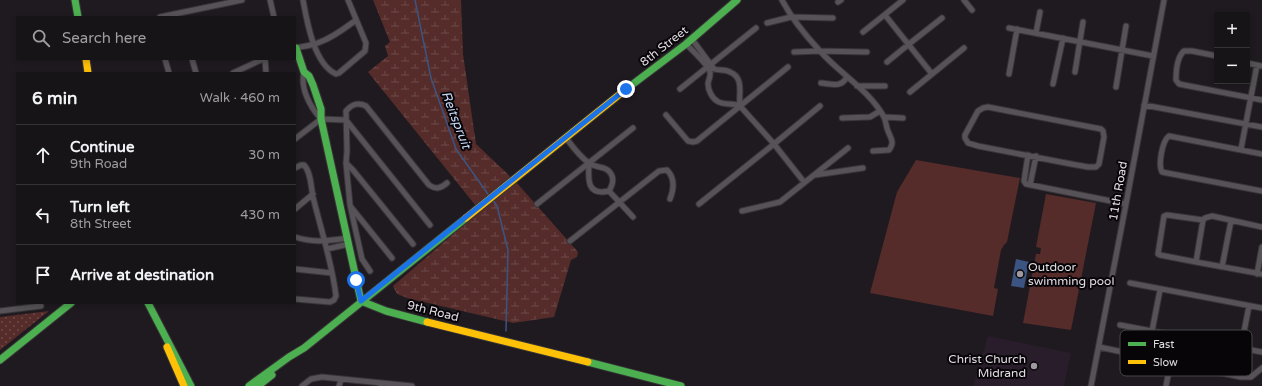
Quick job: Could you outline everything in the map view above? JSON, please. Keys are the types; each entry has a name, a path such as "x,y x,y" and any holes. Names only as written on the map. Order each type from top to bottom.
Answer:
{"street":[{"path":"75,0 78,16"},
{"path":"165,16 242,0"},
{"path":"270,0 274,16"},
{"path":"303,0 319,58 334,74 340,73 365,51 366,48 366,43 348,0"},
{"name":"8th Street","path":"249,386 304,348 626,89 689,41 737,0"},
{"path":"782,0 791,17 819,51 857,86 884,117 888,131 892,138 891,146 889,150 873,151"},
{"path":"863,32 903,0"},
{"path":"964,0 972,10"},
{"name":"11th Road","path":"1091,386 1164,0"},
{"path":"1036,33 1040,12"},
{"path":"885,15 932,74"},
{"path":"767,23 791,17 833,18"},
{"path":"887,62 942,18"},
{"path":"356,20 334,36 319,43 296,48 304,72 309,76 313,85 320,109 361,301"},
{"path":"1076,72 1083,22"},
{"path":"1116,87 1126,26"},
{"path":"680,89 756,28"},
{"path":"1009,28 1153,56"},
{"path":"1009,74 1017,29"},
{"path":"1053,84 1063,38"},
{"path":"689,41 710,66 717,70 731,72 738,79 740,106"},
{"path":"910,92 964,48"},
{"path":"1214,55 1184,51 1179,58 1176,80 1179,84 1262,100"},
{"path":"794,52 867,52"},
{"path":"86,60 88,72"},
{"path":"165,60 169,72"},
{"path":"192,60 196,72"},
{"path":"235,72 262,60"},
{"path":"264,60 266,72"},
{"path":"1241,149 1250,97 1259,65"},
{"path":"710,66 708,84 709,90 714,98 721,103 740,106 774,144 804,182"},
{"path":"666,115 688,141 693,142 788,67"},
{"path":"821,83 839,85 845,82 847,77"},
{"path":"857,86 885,86"},
{"path":"370,271 362,259 350,205 346,163 346,111 349,107 358,104 363,104 366,106 429,185 432,187 441,188 447,183"},
{"path":"1144,105 1262,127"},
{"path":"699,204 820,106"},
{"path":"988,107 1094,127 1104,131 1100,161 1096,167 1088,167 1028,155 978,146 966,141 965,135 978,111 988,107"},
{"path":"842,118 870,117 880,111"},
{"path":"884,117 903,118"},
{"path":"296,138 321,119 346,120 430,225"},
{"path":"537,204 633,128"},
{"path":"1262,154 1169,136 1164,142 1160,164 1162,172 1262,191"},
{"path":"566,138 589,164 606,168 609,171 613,179 609,191"},
{"path":"742,210 780,202 848,148"},
{"path":"1028,155 1024,181 1026,184 1126,204"},
{"path":"1030,185 1036,156"},
{"path":"346,163 413,244"},
{"path":"589,164 588,180 591,187 598,191 609,191 633,217"},
{"path":"296,168 301,165 306,166 327,249 336,296 334,300 324,302 296,299"},
{"path":"814,175 863,168"},
{"path":"570,241 659,171 667,170 670,173 674,184 670,199"},
{"path":"296,208 313,194"},
{"path":"350,205 392,258"},
{"path":"1262,227 1212,216 1203,220 1167,215 1164,216 1158,254 1260,274 1262,247"},
{"path":"1196,262 1203,220"},
{"path":"1222,267 1231,220"},
{"path":"296,237 325,242 348,241"},
{"path":"327,249 348,241"},
{"path":"296,268 332,273"},
{"path":"1130,283 1160,290 1262,308"},
{"path":"1152,330 1160,290"},
{"name":"9th Road","path":"361,301 386,311 681,386"},
{"path":"0,360 71,304"},
{"path":"148,304 191,386"},
{"path":"0,311 42,306"},
{"path":"1244,330 1249,306"},
{"path":"1120,325 1147,330"},
{"path":"166,339 169,352 184,386"},
{"path":"1099,347 1120,351"},
{"name":"8th Street","path":"258,386 289,362 304,348"},
{"path":"1252,350 1262,352"},
{"path":"1252,376 1262,368"},
{"path":"1166,386 1168,376"},
{"path":"1237,376 1247,378 1252,376"},
{"path":"302,386 311,379 315,378 412,386"},
{"path":"339,386 341,380"}],"shaded area":[{"path":"988,336 1071,353 1064,386 973,386"}],"green space":[{"name":"Reitspruit","path":"373,0 461,0 463,54 476,144 516,182 578,252 577,257 571,260 554,317 513,323 407,298 397,294 393,286 480,211 368,72 388,56 385,46 390,42"},
{"path":"916,160 1020,178 1007,242 1001,250 994,288 998,289 993,316 870,293 897,192"},
{"path":"1046,194 1096,203 1071,330 1023,323 1036,254 1040,254 1041,248 1036,247"},
{"path":"49,311 0,350 0,317"}],"water":[{"name":"Outdoor swimming pool","path":"1016,259 1029,262 1024,288 1011,286"}],"waterway":[{"name":"Reitspruit","path":"415,0 431,78 456,149 490,197"},
{"name":"Reitspruit","path":"493,200 497,206 508,250 506,331"}],"traffic: fast":[{"path":"75,0 78,16"},
{"path":"625,90 686,44 737,0"},
{"path":"296,48 304,72 309,76 321,109 321,119 361,301 386,311 427,322"},
{"path":"249,386 304,348 466,218"},
{"path":"0,360 70,304"},
{"path":"149,304 191,386"},
{"path":"588,362 681,386"},
{"path":"258,386 272,375"}],"traffic: slow":[{"path":"86,60 88,72"},
{"path":"466,218 625,90"},
{"path":"427,322 588,362"},
{"path":"167,347 184,386"}],"place":[{"name":"Outdoor swimming pool","path":"1020,274"},
{"name":"Christ Church Midrand","path":"1034,366"}],"route":[{"path":"356,280 361,301 626,89"}]}
